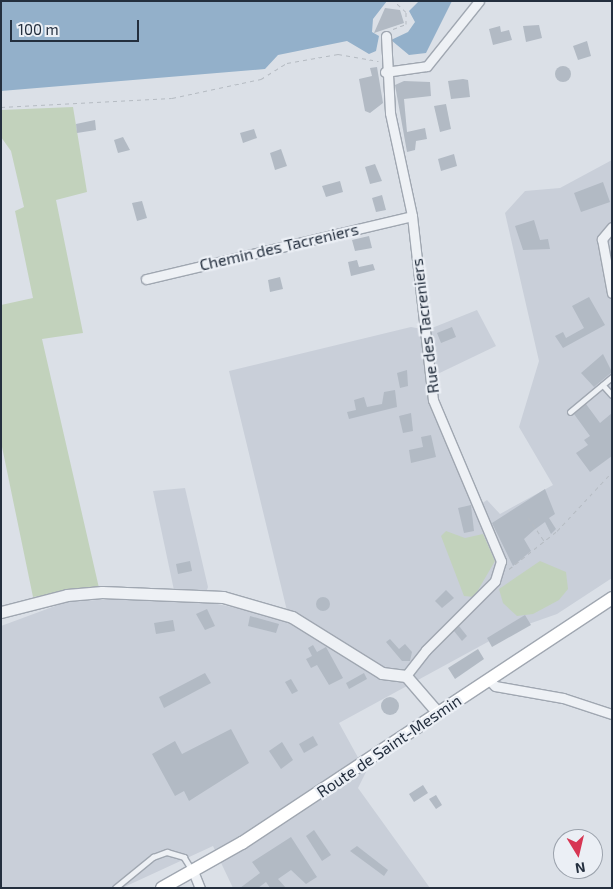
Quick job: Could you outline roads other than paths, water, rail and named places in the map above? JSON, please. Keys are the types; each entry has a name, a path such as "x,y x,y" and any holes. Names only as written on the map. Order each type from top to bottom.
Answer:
{"main road":[{"name":"Route de Saint-Mesmin","path":"162,888 193,871 489,680 612,598"}],"street":[{"path":"385,72 427,66 480,1"},
{"name":"Rue des Tacreniers","path":"386,36 384,48 385,72 412,216 433,400 499,551 501,568 406,676"},
{"name":"Chemin des Tacreniers","path":"146,279 412,216"},
{"path":"612,227 602,239 612,293"},
{"path":"1,612 67,594 102,592 223,596 292,617 382,673 406,676 438,713"},
{"path":"489,680 495,686 563,698 612,714"},
{"path":"193,871 200,888"}],"lane":[{"path":"570,412 612,377"},
{"path":"603,385 612,394"},
{"path":"116,888 153,857 167,852 184,857 193,871"}],"water":[{"path":"1,1 387,1 373,19 372,32 379,36 376,51 369,54 347,41 278,55 265,69 1,91"},
{"path":"419,1 452,1 426,53 409,55 391,40 408,32 415,22 409,11"}]}
